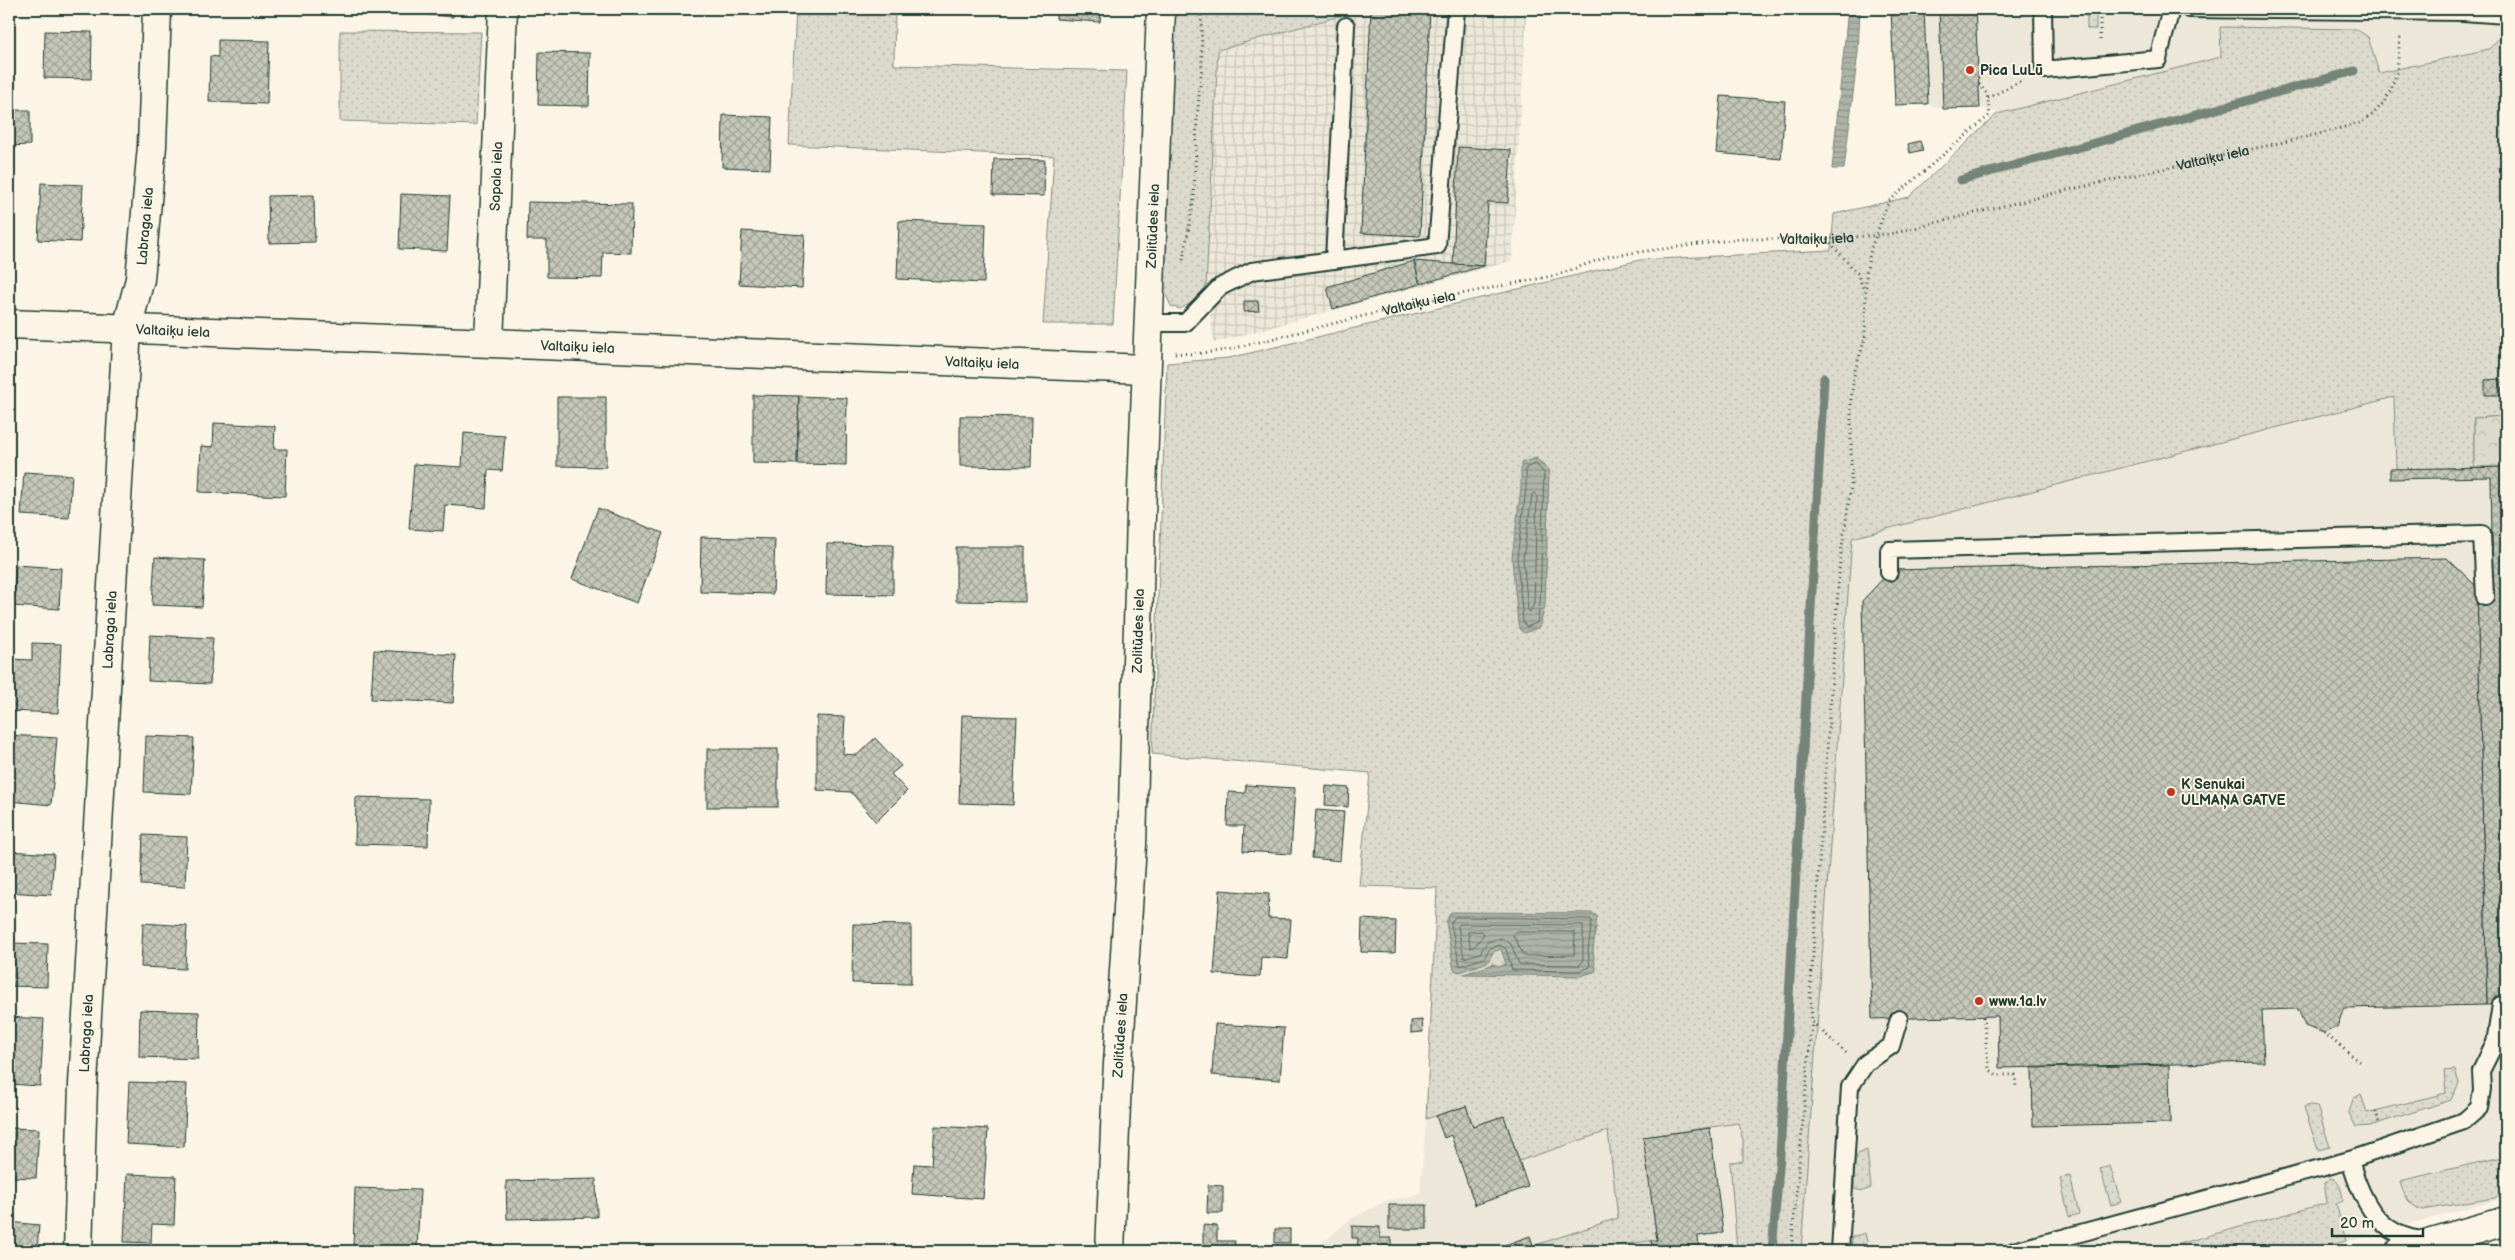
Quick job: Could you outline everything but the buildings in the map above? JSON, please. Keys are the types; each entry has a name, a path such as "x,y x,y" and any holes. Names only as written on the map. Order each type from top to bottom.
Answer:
{"street":[{"name":"Labraga iela","path":"78,1251 84,1074 127,328 140,279 152,146 156,9"},
{"name":"Sapala iela","path":"489,342 503,9"},
{"name":"Zolitūdes iela","path":"1110,1251 1117,1080 1132,846 1160,9"},
{"name":"Valtaiķu iela","path":"9,324 489,342 1147,360"},
{"path":"2401,1251 2506,1221"}],"lane":[{"path":"1148,323 1185,323 1220,287 1252,271 1437,246 1456,9"},
{"path":"2043,9 2044,70 2158,59 2171,9"},
{"path":"2189,9 2462,10 2506,15"},
{"path":"1334,260 1346,26"},
{"path":"1889,572 1889,550 2482,534 2485,597"},
{"path":"2014,1251 2350,1160 2464,1121 2478,1108 2482,1090 2480,1072 2494,1043 2502,1005"},
{"path":"1840,1251 1850,1087 1866,1063 1891,1046 1900,1019"},
{"path":"2350,1160 2359,1190 2368,1208 2382,1223 2406,1236 2421,1240 2437,1240"}],"path":[{"path":"1180,270 1194,199 1197,118 1202,65 1201,9"},
{"path":"2100,9 2100,64"},
{"name":"Valtaiķu iela","path":"1147,360 1227,350 1420,302 1557,275 1609,256 1739,239 1827,239 1876,236 1936,224 2068,190 2315,136 2360,123 2382,105 2391,90 2400,50 2400,11"},
{"path":"1988,98 2044,70"},
{"path":"1791,1251 1812,1022 1810,998 1840,560 1851,487 1851,399 1855,370 1865,339 1866,274 1876,236 1889,201 1990,115 1987,94 1979,84"},
{"path":"1827,239 1857,273 1866,293"},
{"path":"1983,1016 1989,1069 1997,1076 2016,1075 2016,1086"},
{"path":"1812,1022 1863,1068"},
{"path":"2324,1033 2360,1062"},
{"path":"2376,1111 2379,1123"}],"shaded area":[{"path":"1365,9 1527,9 1512,261 1214,343 1206,287 1218,49"},
{"path":"1891,9 2506,9 2506,36 2502,35 2489,49 2379,73 2368,37 2220,28 2221,57 2000,113 1980,108 1943,109 1928,104 1895,105"},
{"path":"2506,362 2506,1193 2494,1201 2309,1251 1790,1251 1844,523"},
{"path":"1466,1106 1504,1116 1519,1160 1608,1131 1618,1219 1517,1251 1313,1251 1352,1218 1388,1200 1420,1195 1426,1119"},
{"path":"1738,1123 1743,1140 1743,1161 1730,1162 1737,1251 1627,1251 1626,1244 1657,1240 1643,1137"}],"green space":[{"path":"796,9 895,9 894,65 1127,71 1113,324 1043,324 1054,156 789,145"},
{"path":"1172,9 1365,9 1218,50 1206,287 1191,303 1180,309 1171,306 1162,286"},
{"path":"2087,9 2096,9 2096,29 2087,29"},
{"path":"2220,27 2356,29 2368,37 2379,73 2489,49 2502,35 2506,36 2506,416 2474,418 2474,467 2396,470 2394,397 1852,538 1801,1251 1737,1251 1730,1162 1743,1161 1743,1140 1738,1123 1644,1137 1657,1240 1626,1244 1627,1251 1517,1251 1618,1218 1608,1131 1519,1161 1504,1116 1473,1126 1466,1106 1426,1119 1437,888 1359,886 1370,773 1152,754 1167,363 1229,358 1640,260 1831,250 1834,214 1909,197 1997,114 2221,57"},
{"path":"340,31 481,32 476,125 340,121"},
{"path":"2506,416 2506,535 2505,467 2474,467 2474,418"},
{"path":"2455,1070 2459,1083 2451,1100 2370,1126 2356,1127 2349,1113 2353,1099 2361,1094 2367,1113 2446,1093 2444,1071"},
{"path":"2310,1105 2317,1106 2330,1147 2318,1150 2304,1107"},
{"path":"1867,1150 1871,1188 1863,1191 1854,1189 1854,1171 1857,1154"},
{"path":"2506,1156 2506,1190 2495,1198 2422,1210 2410,1202 2401,1186 2400,1181"},
{"path":"2110,1166 2121,1202 2111,1205 2100,1169"},
{"path":"2070,1176 2079,1214 2069,1217 2060,1178"},
{"path":"2331,1178 2337,1181 2342,1193 2343,1200 2336,1203 2346,1241 2309,1251 2153,1251 2327,1203 2324,1183"},
{"path":"1865,1233 1869,1251 1851,1251 1852,1237"}],"water":[{"path":"1848,9 1860,9 1858,52 1844,169 1832,169"},
{"path":"1536,458 1549,471 1545,605 1540,627 1525,633 1520,630 1518,623 1512,558 1521,488 1521,463"},
{"path":"1451,912 1592,913 1597,916 1593,951 1596,971 1581,976 1464,974 1494,964 1499,967 1506,964 1501,949 1493,952 1488,962 1459,972 1454,970 1446,922"}],"waterway":[{"path":"1961,180 2354,71"},
{"path":"1772,1251 1780,1156 1824,378"}],"place":[{"name":"Pica LuLū","path":"1970,70"},
{"name":"K Senukai ULMAŅA GATVE","path":"2171,792"},
{"name":"www.1a.lv","path":"1979,1001"}]}
